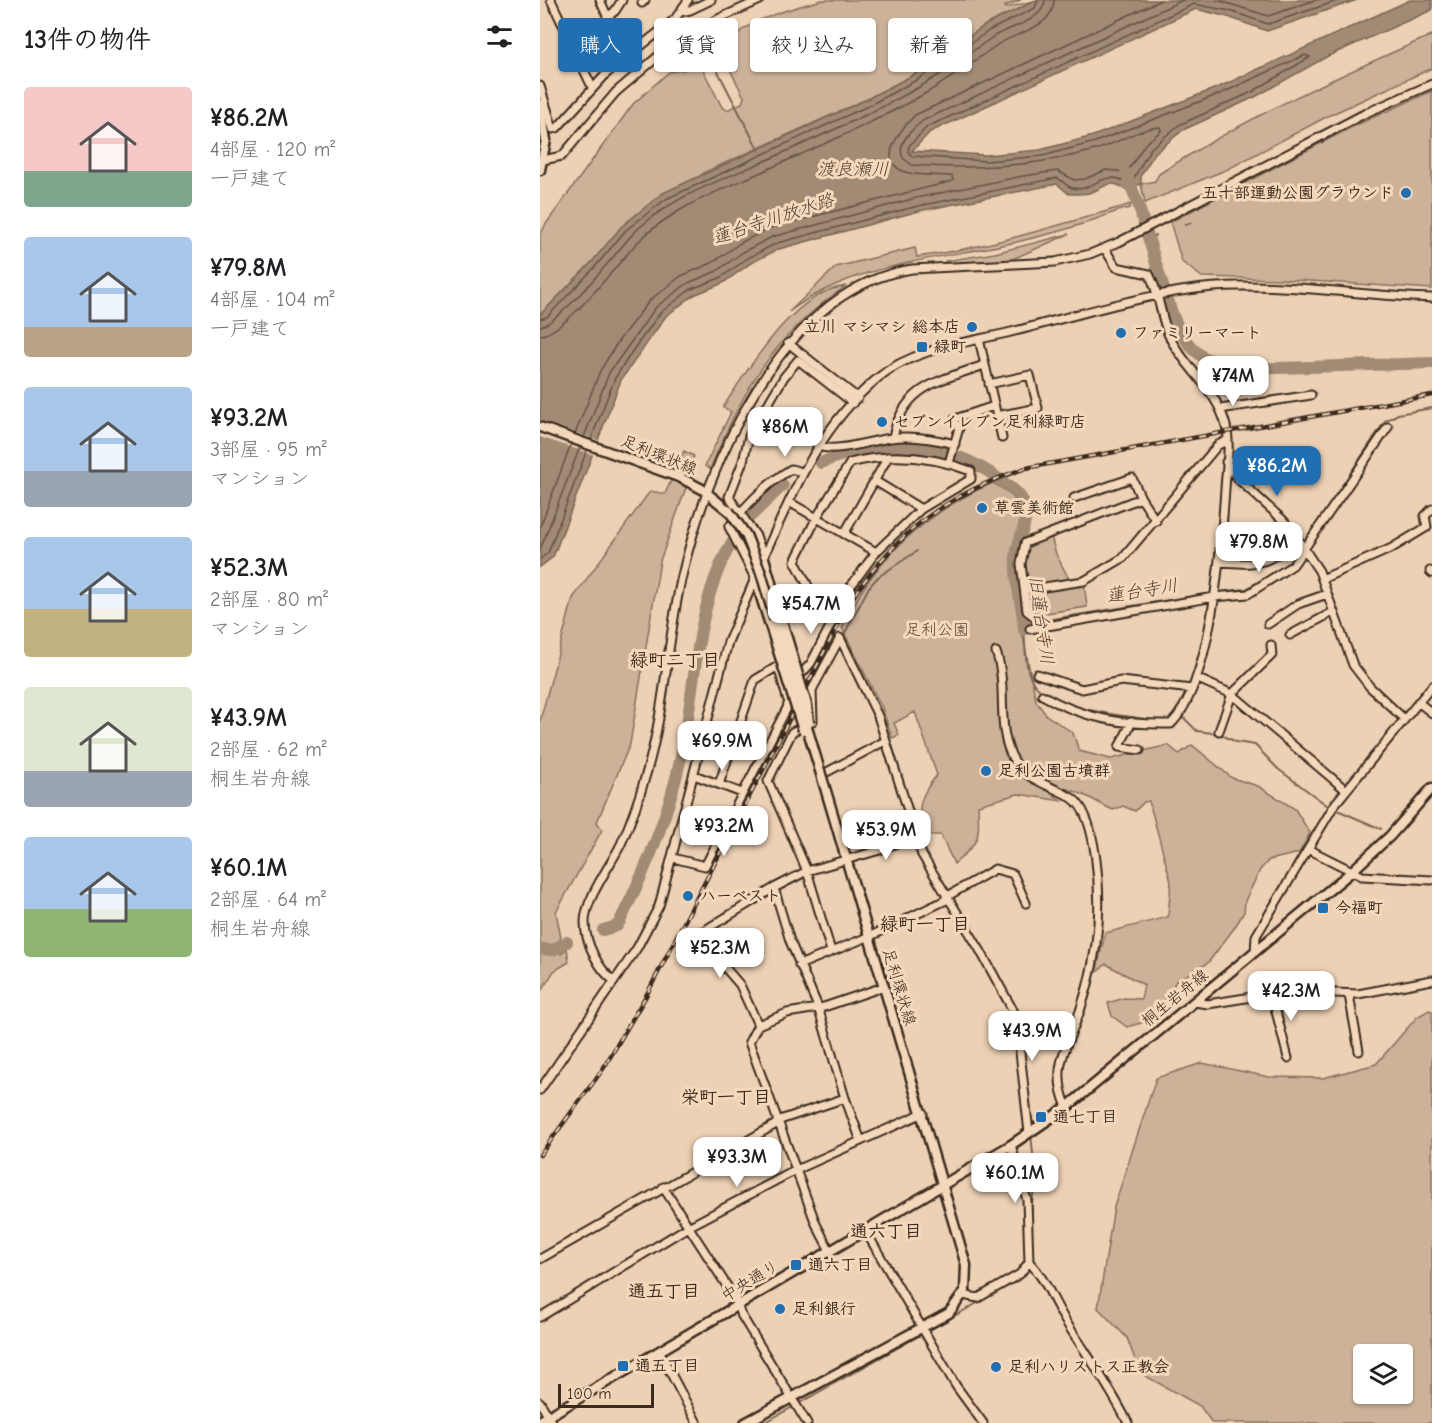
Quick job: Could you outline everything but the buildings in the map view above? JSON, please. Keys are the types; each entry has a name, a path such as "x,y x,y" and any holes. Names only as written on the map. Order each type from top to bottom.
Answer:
{"main road":[{"path":"540,105 546,140 540,170"},
{"name":"足利環状線","path":"540,427 667,472 700,488 729,511 746,535 756,558 883,987 945,1184 966,1265 968,1279 963,1295"},
{"path":"764,558 807,705 809,736"},
{"path":"755,578 798,719 809,736"},
{"name":"桐生岩舟線","path":"945,1184 1011,1145 1067,1107 1352,872 1405,820 1432,788"},
{"name":"中央通り","path":"547,1420 659,1351 945,1184"},
{"path":"745,1423 792,1400 923,1328 953,1310 963,1295"}],"street":[{"path":"551,0 592,87"},
{"path":"600,0 607,17 615,11 622,0"},
{"path":"642,43 673,20 688,0"},
{"path":"680,12 711,0"},
{"path":"543,160 562,156 616,92 669,47 718,18 760,0"},
{"path":"540,86 553,129 559,127 592,87 608,72"},
{"path":"614,981 599,965 586,932 586,914 624,837 642,792 659,721 682,578 708,494 748,403 788,343 813,319 851,290 889,274 912,269 1055,262 1105,249 1347,123 1432,84"},
{"path":"1041,695 1066,709 1097,720 1171,724 1183,712 1196,678 1214,597 1219,562 1228,440 1220,409 1177,352 1169,336 1159,296 1149,274 1116,267 1105,249"},
{"path":"540,1090 637,948 654,915 673,858 728,642 802,472 817,446 855,400 879,377 910,359 979,339 1176,292 1260,286 1432,298"},
{"path":"979,339 1002,438"},
{"path":"788,343 855,400"},
{"path":"764,558 759,542 729,497 743,461 749,436 767,403 796,361 801,361 855,400"},
{"path":"893,437 899,414 925,386 984,365"},
{"path":"989,384 1030,375 1038,408 996,416"},
{"path":"1220,409 1311,395"},
{"path":"950,461 959,428 955,419 994,406"},
{"path":"1030,629 1214,597 1248,594 1293,565 1388,427"},
{"path":"817,446 832,448 893,437 934,439 955,446"},
{"path":"1025,590 1084,581 1123,558 1218,445 1228,440"},
{"path":"844,534 888,457"},
{"path":"673,858 705,866 787,708 788,698 798,678 811,663 851,586 876,552 921,509 971,479 971,471 950,461 888,457 850,463 817,517 795,561 818,605 833,618"},
{"path":"1226,462 1239,480 1283,520 1296,537 1322,579 1353,665 1370,687 1404,719"},
{"path":"755,578 750,564 729,527 741,512 783,474 794,468 802,472"},
{"path":"1074,498 1132,478 1141,498 1156,521"},
{"path":"874,481 921,509"},
{"path":"1039,628 1036,618 1027,611 1022,564 1024,543 1141,498"},
{"path":"789,502 876,552"},
{"path":"1322,579 1410,539 1427,527 1425,516 1432,509"},
{"path":"1219,562 1265,563 1280,554 1296,537"},
{"path":"1268,624 1298,603 1327,594"},
{"path":"1290,635 1333,612"},
{"path":"831,951 807,871 768,782 792,732 813,721 812,690 840,638 869,694 922,855 949,896 1016,1016 1029,1133"},
{"path":"1219,731 1232,694 1272,655 1271,645"},
{"path":"996,652 1002,670 1004,738 1016,764 1027,774 1074,800 1082,808 1090,828 1095,861 1098,924 1090,980 1080,1011 1064,1047 1059,1073 1067,1107"},
{"path":"719,784 754,680 778,666 788,698"},
{"path":"1037,675 1082,689 1121,681 1192,688"},
{"path":"1196,678 1232,694 1346,790"},
{"path":"1255,952 1256,936 1346,790 1432,686"},
{"path":"1418,702 1432,713"},
{"path":"1132,722 1119,747 1140,750"},
{"path":"827,772 885,741"},
{"path":"694,775 742,793"},
{"path":"758,1025 740,985 697,935 774,888 807,871 847,861 915,835"},
{"path":"1310,850 1352,872 1378,879 1432,880"},
{"path":"799,965 868,936 949,896 995,869 1013,874 1026,903"},
{"path":"774,888 799,965 818,1007 845,1098 861,1141"},
{"path":"1194,1002 1208,1004 1271,992 1349,995 1432,980"},
{"path":"830,1251 816,1224 749,1042 758,1025 787,1013 818,1007 883,987"},
{"path":"1271,992 1288,1058"},
{"path":"1349,995 1359,1051"},
{"path":"540,1259 778,1122 845,1098"},
{"path":"540,1317 688,1227 796,1170 922,1113"},
{"path":"963,1295 978,1298 1020,1274 1029,1262 1027,1200 1011,1145"},
{"path":"663,1187 807,1423"},
{"path":"866,1230 956,1386 983,1423"},
{"path":"1029,1262 1040,1273 1067,1324 1103,1375 1128,1423"},
{"path":"659,1351 697,1423"},
{"path":"540,1402 547,1420"}],"green space":[{"path":"822,0 1021,0 1005,6 1006,8 1037,0 987,24 972,34 972,18 888,18 888,72 918,72 867,99 705,172 590,264 540,315 540,235 633,104 669,72 704,72 722,107 727,110 742,103 744,97 731,72 738,72 738,34 750,25 750,72 876,72 876,18 764,18"},
{"path":"1432,35 1432,68 1330,115 1228,169 1145,203 1141,184 1155,181 1159,174 1224,134 1292,99"},
{"path":"1432,91 1432,289 1280,279 1202,277 1182,262 1170,222 1352,127"},
{"path":"1131,204 1130,208 1050,234 870,272 814,295 789,312 836,267 915,248 917,257 944,253 1025,235"},
{"path":"1069,234 1008,261 946,264 945,261 995,253"},
{"path":"846,286 799,324 780,344 763,366 735,414 710,469 705,466 731,412 723,407 760,353 791,316 808,302 827,291"},
{"path":"684,451 694,456 689,468 692,471 660,561 630,744 597,822 602,830 556,912 561,938 558,942 561,954 567,948 569,962 554,971 540,993 540,721 573,598 648,494 651,491 665,494"},
{"name":"足利公園","path":"993,483 1005,490 1018,504 1021,520 1014,551 1050,533 1056,554 1071,583 1084,581 1087,607 1019,617 1036,701 1046,715 1073,733 1079,751 1111,759 1168,745 1179,754 1192,745 1232,778 1258,786 1295,809 1310,833 1299,853 1269,860 1260,870 1245,901 1244,912 1208,963 1176,981 1155,1019 1127,1027 1112,1016 1108,1003 1124,998 1141,999 1144,985 1106,964 1096,973 1105,933 1168,917 1171,882 1149,801 1144,802 1135,811 1123,806 1113,810 1067,789 1054,795 1062,801 1018,794 978,805 978,833 974,844 954,864 941,835 925,835 922,826 920,810 923,796 937,775 915,712 894,723 899,735 892,738 882,708 842,628 867,583 893,551 941,511"},
{"path":"1429,1010 1432,1011 1432,1423 1212,1423 1200,1406 1140,1373 1127,1338 1098,1308 1114,1207 1156,1078 1202,1063 1269,1077 1323,1078 1376,1064 1417,1017"}],"water":[{"name":"渡良瀬川","path":"1037,0 1357,0 1267,31 1228,17 1196,9 930,132 912,151 986,155 1040,150 1093,136 1219,87 1410,0 1432,0 1432,10 1328,56 1255,97 1183,130 1155,153 1141,175 1141,184 1125,189 1111,184 1089,193 1069,194 1057,184 919,211 779,249 751,263 723,283 694,295 666,316 621,380 553,557 540,567 540,315 590,264 622,226 663,193 867,99 918,72 972,72 972,34 987,24"}],"pier":[{"path":"540,420 600,441 594,455 540,437"}],"waterway":[{"path":"718,72 759,151"},
{"name":"蓮台寺川放水路","path":"1126,173 1136,199"},
{"name":"蓮台寺川放水路","path":"1138,204 1174,317 1188,344 1198,354 1227,366 1247,369 1432,363"},
{"path":"1185,225 1191,223"},
{"name":"蓮台寺川放水路","path":"1149,238 1156,235"},
{"name":"蓮台寺川","path":"1315,527 1385,421 1398,414 1432,408"},
{"name":"旧蓮台寺川","path":"821,463 866,449 912,447 935,450 979,466 1013,490 1020,496 1025,511 1016,566 1024,630"},
{"name":"旧蓮台寺川","path":"751,516 783,485"},
{"name":"旧蓮台寺川","path":"603,930 617,926 620,921 650,856 666,811 684,742 704,615 720,566 731,544"},
{"path":"845,639 844,635 869,587 878,577 917,551"},
{"name":"蓮台寺川","path":"1218,592 1246,589 1289,563 1298,552"},
{"name":"蓮台寺川","path":"1040,621 1212,593"},
{"name":"蓮台寺川","path":"1024,623 1034,622"},
{"name":"旧蓮台寺川","path":"1024,630 1028,672 1034,684 1044,693 1074,706 1157,721"},
{"path":"850,647 886,726"},
{"name":"旧蓮台寺川","path":"1179,718 1185,719 1197,731 1220,734 1236,742 1255,745 1278,769 1328,806 1381,829"},
{"path":"891,742 921,840"},
{"path":"923,848 936,872"},
{"path":"964,918 980,944"},
{"name":"旧蓮台寺川","path":"540,949 553,950 567,942"},
{"path":"1031,1134 1035,1174 1032,1204 1032,1263"},
{"path":"764,1423 1013,1283 1031,1269"}],"railway":[{"path":"540,1155 603,1069 647,994 851,600 868,576 906,535 948,503 998,478 1026,468 1432,395"}],"place":[{"name":"五十部運動公園グラウンド","path":"1406,193"},
{"name":"立川 マシマシ 総本店","path":"972,327"},
{"name":"ファミリーマート","path":"1121,333"},
{"name":"緑町","path":"922,347"},
{"name":"セブンイレブン足利緑町店","path":"882,422"},
{"name":"草雲美術館","path":"982,508"},
{"name":"足利公園古墳群","path":"986,771"},
{"name":"ハーベスト","path":"688,896"},
{"name":"今福町","path":"1323,908"},
{"name":"通七丁目","path":"1041,1117"},
{"name":"通六丁目","path":"796,1265"},
{"name":"足利銀行","path":"780,1309"},
{"name":"通五丁目","path":"623,1366"},
{"name":"足利ハリストス正教会","path":"996,1367"}],"district":[{"name":"緑町二丁目","path":"675,660"},
{"name":"緑町一丁目","path":"925,924"},
{"name":"栄町一丁目","path":"726,1097"},
{"name":"通六丁目","path":"886,1231"},
{"name":"通五丁目","path":"664,1291"}]}
